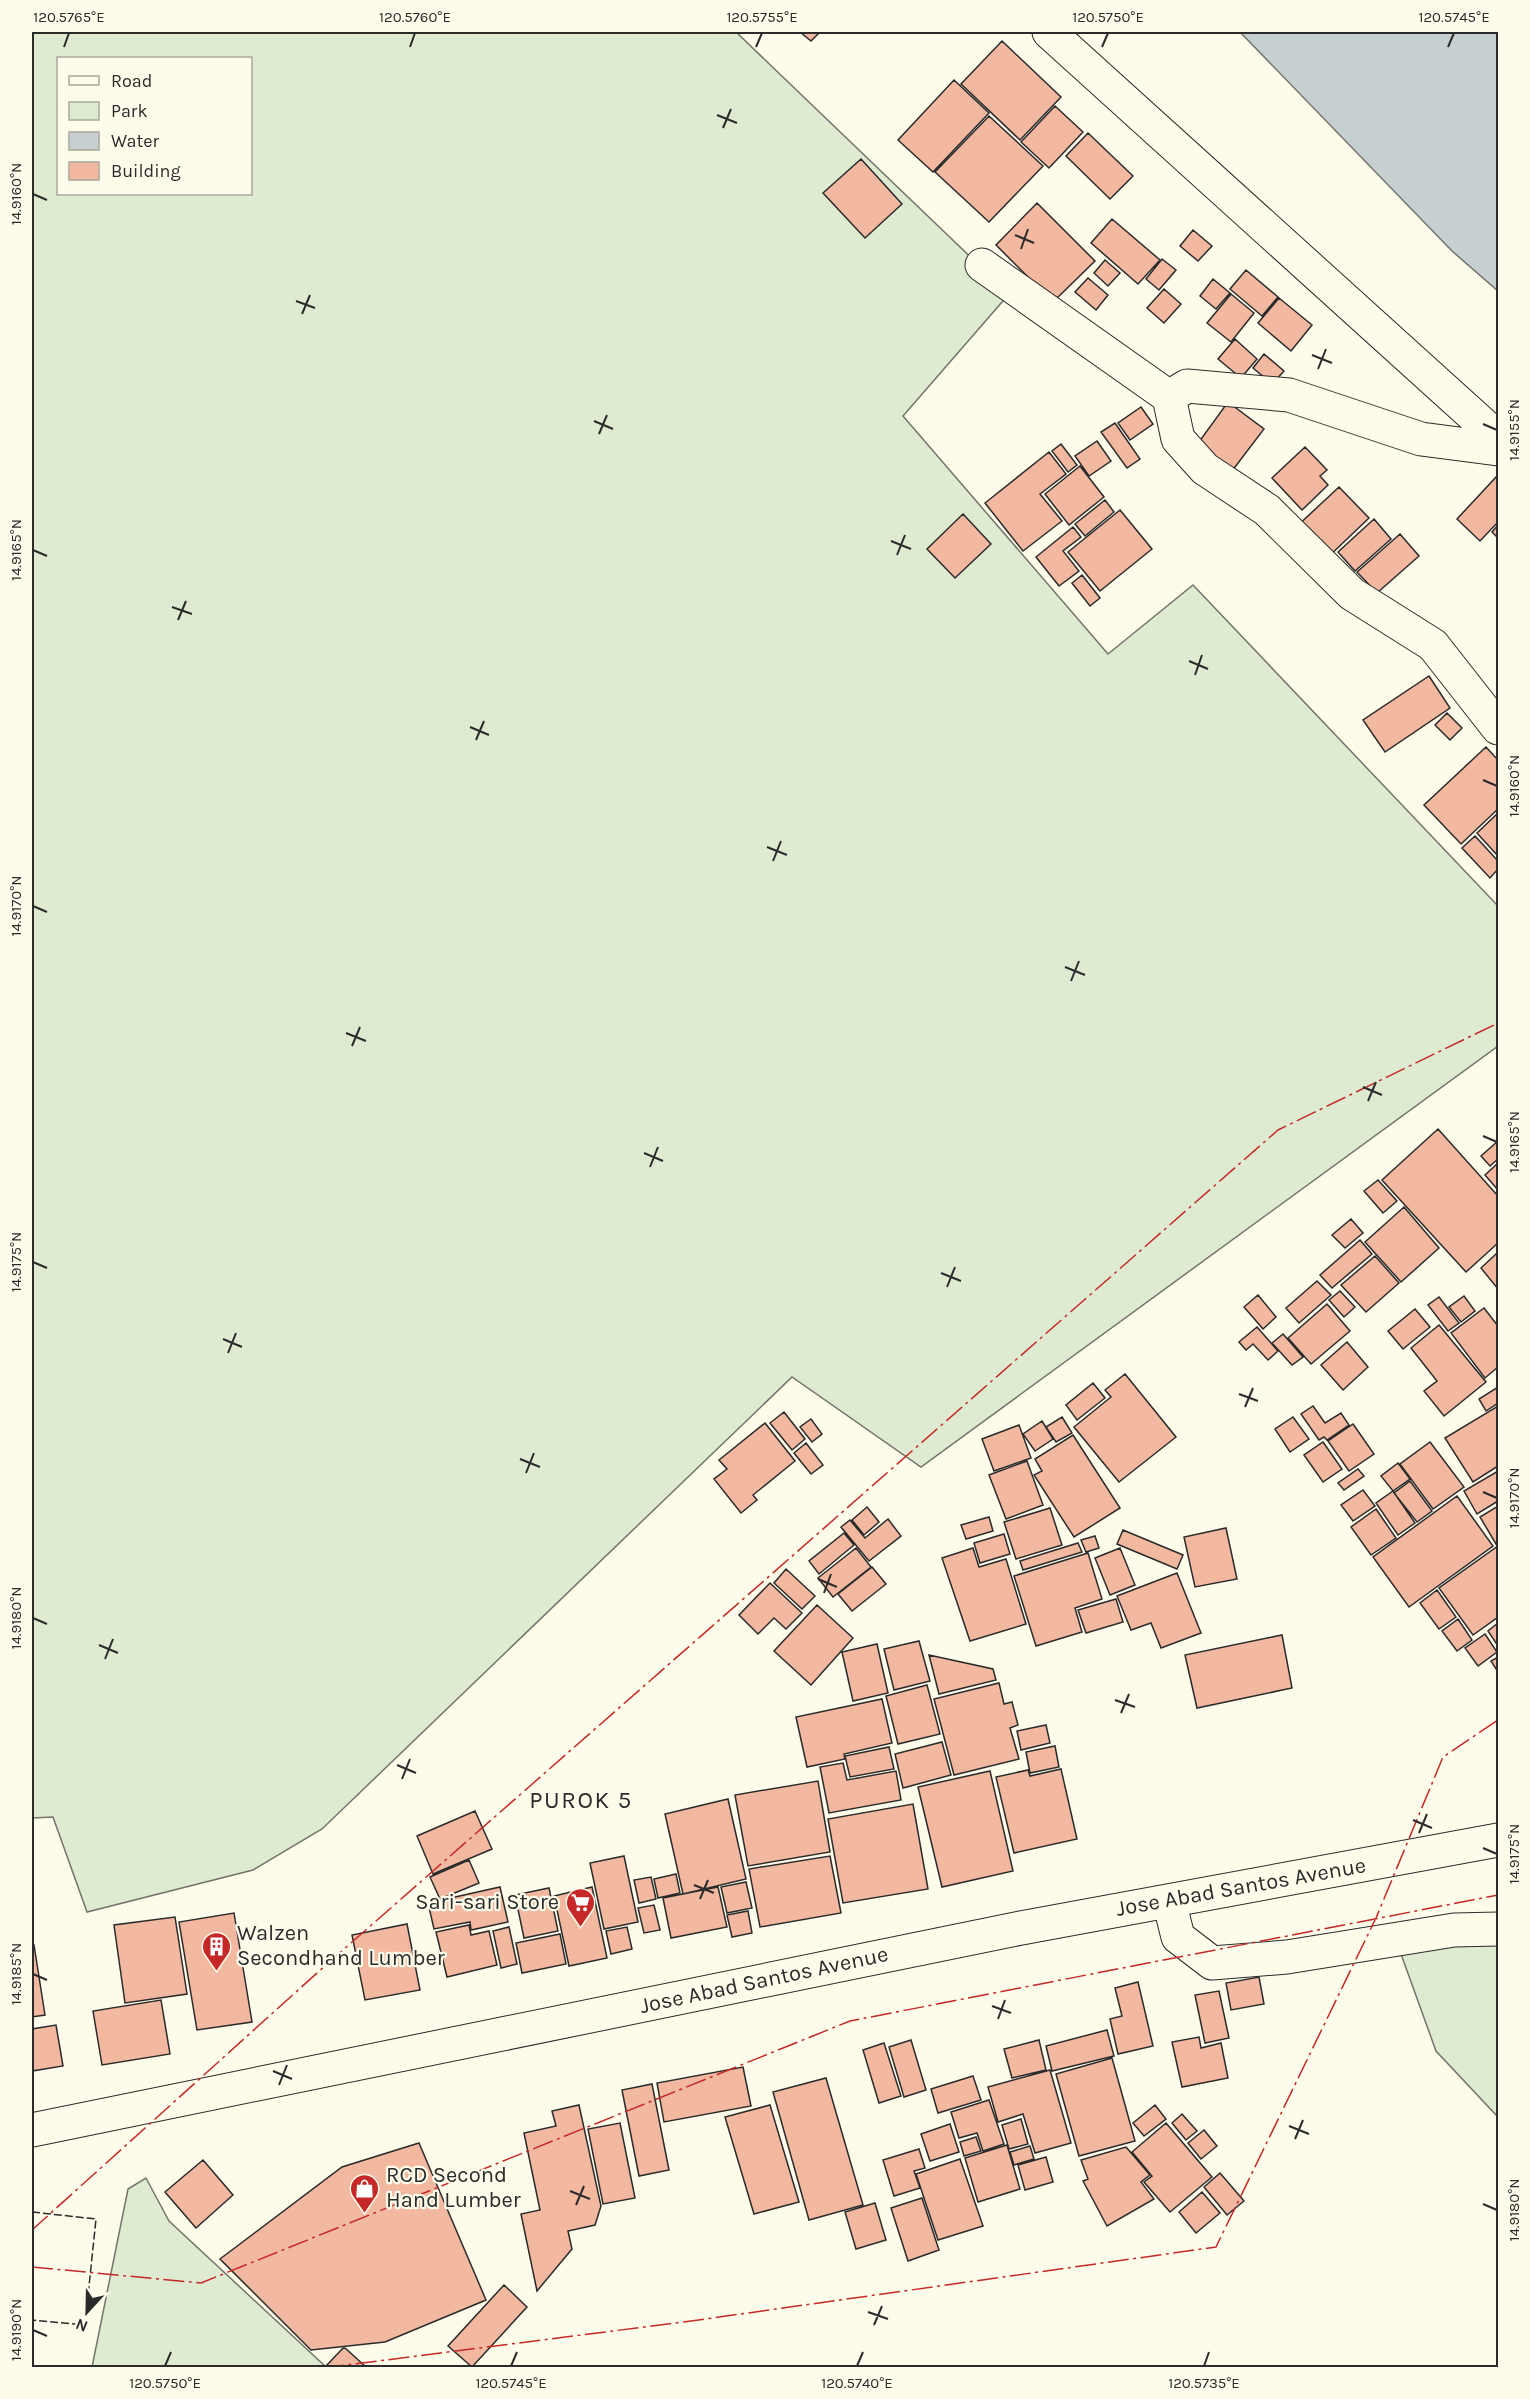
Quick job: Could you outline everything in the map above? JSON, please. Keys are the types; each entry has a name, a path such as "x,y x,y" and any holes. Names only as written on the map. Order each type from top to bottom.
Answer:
{"main road":[{"path":"1049,32 1498,438"},
{"path":"982,264 1169,397 1178,439 1205,468 1267,510 1352,594 1434,645 1498,728"},
{"path":"1169,397 1186,386 1289,395 1421,439 1498,449"},
{"name":"Jose Abad Santos Avenue","path":"32,2130 1021,1928 1498,1840"},
{"path":"1169,1900 1178,1937 1212,1963 1287,1957 1454,1930 1498,1929"}],"green space":[{"path":"32,32 736,32 1009,294 903,416 1108,654 1193,585 1498,906 1498,1046 921,1467 792,1377 322,1829 253,1870 87,1912 53,1817 32,1818"},
{"path":"1498,1938 1498,2117 1436,2051 1401,1954"},
{"path":"146,2178 169,2221 326,2367 92,2367 128,2189"}],"water":[{"path":"1240,32 1498,32 1498,291 1452,251"}],"building":[{"path":"800,32 820,32 811,41"},
{"path":"1002,41 1061,97 1020,140 961,84"},
{"path":"954,80 989,113 933,172 898,140"},
{"path":"1055,106 1083,132 1049,168 1021,142"},
{"path":"989,116 1043,166 989,222 935,172"},
{"path":"1088,133 1133,176 1110,199 1066,156"},
{"path":"861,159 902,204 865,238 823,193"},
{"path":"1037,203 1095,261 1053,302 996,245"},
{"path":"1112,219 1160,260 1138,284 1091,243"},
{"path":"1193,230 1212,246 1198,261 1180,246"},
{"path":"1162,259 1176,270 1159,290 1146,279"},
{"path":"1105,260 1120,273 1108,286 1094,273"},
{"path":"1246,270 1278,297 1262,316 1230,289"},
{"path":"1088,278 1108,295 1096,310 1075,292"},
{"path":"1213,279 1230,293 1216,309 1200,296"},
{"path":"1164,289 1181,304 1164,323 1147,308"},
{"path":"1231,294 1254,313 1231,342 1207,323"},
{"path":"1279,298 1312,325 1291,351 1258,323"},
{"path":"1235,339 1257,359 1241,378 1218,359"},
{"path":"1264,354 1284,371 1272,384 1253,368"},
{"path":"1228,402 1264,429 1232,471 1196,446"},
{"path":"1141,407 1153,424 1130,440 1118,423"},
{"path":"1115,423 1140,459 1127,468 1101,432"},
{"path":"1097,441 1111,461 1089,476 1075,456"},
{"path":"1061,444 1077,465 1068,472 1052,451"},
{"path":"1305,447 1327,470 1320,476 1328,485 1302,510 1272,478"},
{"path":"1049,452 1066,474 1040,494 1062,521 1023,551 985,503"},
{"path":"1080,466 1104,497 1069,525 1045,494"},
{"path":"1498,475 1498,522 1480,541 1457,519"},
{"path":"1339,487 1369,518 1325,560 1294,529"},
{"path":"1105,500 1114,512 1085,536 1075,524"},
{"path":"1120,510 1152,549 1100,591 1068,552"},
{"path":"963,514 991,544 955,578 927,549"},
{"path":"1374,519 1391,539 1355,571 1338,552"},
{"path":"1498,525 1498,538 1492,532"},
{"path":"1073,527 1081,537 1063,551 1079,571 1059,586 1036,557"},
{"path":"1400,534 1419,556 1377,593 1357,572"},
{"path":"1082,575 1100,598 1090,606 1072,583"},
{"path":"1429,676 1450,708 1385,752 1363,720"},
{"path":"1447,713 1462,728 1450,740 1435,725"},
{"path":"1486,747 1498,760 1498,809 1461,844 1424,805"},
{"path":"1498,813 1498,856 1477,833"},
{"path":"1475,836 1498,861 1498,869 1490,878 1462,848"},
{"path":"1438,1129 1498,1196 1498,1243 1466,1272 1382,1180"},
{"path":"1498,1141 1498,1159 1490,1166 1481,1156"},
{"path":"1498,1163 1498,1190 1485,1175"},
{"path":"1378,1180 1397,1201 1383,1213 1364,1191"},
{"path":"1404,1207 1439,1248 1401,1282 1365,1242"},
{"path":"1351,1219 1363,1233 1345,1248 1332,1235"},
{"path":"1360,1240 1372,1254 1332,1288 1320,1275"},
{"path":"1498,1254 1498,1289 1481,1268"},
{"path":"1375,1256 1399,1283 1366,1312 1341,1285"},
{"path":"1317,1281 1331,1295 1299,1323 1286,1308"},
{"path":"1340,1291 1355,1307 1344,1317 1329,1300"},
{"path":"1258,1295 1276,1317 1263,1329 1244,1307"},
{"path":"1464,1296 1475,1311 1461,1322 1449,1307"},
{"path":"1439,1297 1459,1323 1448,1331 1428,1305"},
{"path":"1327,1304 1350,1331 1311,1364 1288,1338"},
{"path":"1484,1308 1498,1326 1498,1367 1485,1378 1451,1333"},
{"path":"1415,1309 1430,1327 1403,1349 1388,1331"},
{"path":"1439,1325 1486,1382 1444,1416 1424,1391 1437,1381 1411,1348"},
{"path":"1257,1327 1278,1351 1268,1360 1253,1344 1246,1350 1239,1342"},
{"path":"1283,1334 1303,1357 1292,1365 1272,1343"},
{"path":"1347,1342 1368,1367 1343,1390 1321,1365"},
{"path":"1125,1374 1176,1437 1119,1482 1074,1427 1111,1397 1105,1390"},
{"path":"1093,1383 1105,1398 1077,1420 1066,1405"},
{"path":"1498,1387 1498,1403 1486,1411 1479,1399"},
{"path":"1313,1406 1325,1423 1341,1413 1349,1425 1327,1440 1324,1437 1319,1440 1301,1414"},
{"path":"1498,1406 1498,1466 1473,1482 1445,1438"},
{"path":"784,1412 805,1439 792,1450 770,1423"},
{"path":"1062,1417 1072,1433 1056,1442 1046,1427"},
{"path":"1293,1417 1309,1439 1290,1452 1275,1429"},
{"path":"811,1419 822,1434 812,1442 800,1427"},
{"path":"1042,1421 1053,1439 1035,1451 1023,1434"},
{"path":"765,1423 795,1461 753,1495 757,1500 741,1513 714,1479 727,1469 719,1460"},
{"path":"1353,1424 1374,1454 1349,1471 1328,1441"},
{"path":"1019,1425 1031,1458 994,1471 982,1439"},
{"path":"1073,1435 1120,1508 1074,1537 1034,1475 1042,1471 1035,1459"},
{"path":"1323,1442 1342,1469 1323,1482 1304,1455"},
{"path":"1430,1442 1464,1487 1433,1509 1400,1464"},
{"path":"806,1443 823,1465 811,1474 794,1453"},
{"path":"1027,1461 1043,1505 1006,1519 989,1475"},
{"path":"1398,1463 1410,1479 1393,1491 1381,1476"},
{"path":"1358,1469 1364,1476 1344,1490 1338,1483"},
{"path":"1498,1471 1498,1501 1477,1514 1464,1491"},
{"path":"1410,1481 1432,1511 1417,1522 1394,1493"},
{"path":"1363,1490 1375,1506 1353,1521 1341,1505"},
{"path":"1393,1491 1415,1523 1398,1535 1376,1503"},
{"path":"1457,1496 1493,1546 1409,1607 1373,1557"},
{"path":"1498,1506 1498,1542 1496,1544 1480,1517"},
{"path":"867,1507 879,1522 864,1535 852,1520"},
{"path":"1050,1508 1062,1545 1016,1559 1004,1522"},
{"path":"1376,1509 1396,1538 1371,1555 1351,1527"},
{"path":"989,1517 993,1531 966,1539 961,1525"},
{"path":"888,1519 901,1536 869,1561 841,1527 850,1520 865,1538"},
{"path":"1226,1528 1237,1579 1195,1587 1184,1537"},
{"path":"1123,1530 1183,1555 1177,1569 1117,1544"},
{"path":"844,1533 854,1545 819,1574 809,1561"},
{"path":"1004,1534 1010,1554 980,1563 974,1543"},
{"path":"1095,1536 1099,1548 1086,1552 1081,1540"},
{"path":"1078,1543 1082,1552 1023,1570 1020,1561"},
{"path":"1498,1546 1498,1617 1473,1635 1439,1588"},
{"path":"856,1548 871,1567 833,1597 818,1578"},
{"path":"973,1548 979,1567 1006,1559 1026,1624 970,1641 942,1558"},
{"path":"1120,1548 1135,1585 1110,1595 1095,1558"},
{"path":"1088,1553 1102,1599 1075,1608 1082,1632 1036,1646 1014,1576"},
{"path":"872,1567 886,1584 852,1611 838,1594"},
{"path":"786,1569 815,1596 802,1609 774,1583"},
{"path":"1177,1573 1201,1633 1161,1648 1151,1623 1131,1630 1117,1596"},
{"path":"770,1583 802,1613 786,1629 774,1618 758,1634 739,1615"},
{"path":"1437,1590 1456,1617 1439,1629 1420,1603"},
{"path":"1116,1599 1123,1622 1086,1633 1078,1610"},
{"path":"817,1605 853,1638 811,1685 774,1651"},
{"path":"1458,1619 1472,1640 1457,1651 1442,1631"},
{"path":"1498,1623 1498,1646 1488,1631"},
{"path":"1485,1634 1497,1652 1478,1666 1465,1648"},
{"path":"1282,1635 1292,1688 1197,1708 1185,1655"},
{"path":"919,1641 930,1681 894,1690 884,1649"},
{"path":"877,1644 888,1693 853,1701 842,1652"},
{"path":"929,1655 993,1669 996,1680 939,1694"},
{"path":"1498,1657 1498,1672 1491,1661"},
{"path":"999,1683 1004,1704 1012,1702 1018,1725 1010,1728 1019,1759 954,1775 934,1699"},
{"path":"927,1685 940,1734 898,1744 886,1696"},
{"path":"882,1699 892,1743 844,1754 845,1759 807,1767 796,1717"},
{"path":"1046,1725 1050,1743 1021,1750 1017,1731"},
{"path":"942,1742 951,1775 903,1788 895,1754"},
{"path":"1055,1746 1059,1767 1030,1773 1026,1752"},
{"path":"889,1747 894,1769 850,1777 845,1756"},
{"path":"843,1763 847,1780 896,1771 901,1800 829,1813 820,1767"},
{"path":"1061,1769 1077,1839 1014,1853 996,1777 1028,1770 1030,1776"},
{"path":"990,1771 1013,1871 942,1887 918,1787"},
{"path":"818,1781 830,1852 748,1866 735,1795"},
{"path":"728,1799 746,1879 683,1894 665,1814"},
{"path":"913,1804 928,1889 843,1903 828,1819"},
{"path":"475,1811 492,1849 433,1874 417,1836"},
{"path":"624,1856 638,1922 604,1929 590,1863"},
{"path":"830,1856 841,1913 760,1927 749,1869"},
{"path":"469,1860 479,1883 440,1899 430,1877"},
{"path":"676,1874 680,1893 658,1898 654,1879"},
{"path":"651,1877 656,1899 639,1903 634,1880"},
{"path":"746,1882 752,1908 727,1913 721,1887"},
{"path":"500,1887 508,1922 471,1930 470,1922 434,1929 428,1903"},
{"name":"Sari-sari Store","path":"592,1887 607,1958 569,1966 554,1896"},
{"path":"718,1887 727,1927 671,1938 663,1898"},
{"path":"549,1888 558,1931 524,1938 515,1895"},
{"path":"654,1905 660,1930 644,1933 638,1908"},
{"path":"748,1911 752,1933 732,1937 727,1915"},
{"name":"Walzen Secondhand Lumber","path":"234,1913 252,2022 197,2030 179,1922"},
{"path":"175,1917 187,1994 125,2003 114,1925"},
{"path":"407,1924 420,1990 365,2000 352,1935"},
{"path":"469,1925 471,1935 489,1931 497,1965 447,1977 436,1932"},
{"path":"509,1927 517,1964 501,1968 493,1931"},
{"path":"627,1927 632,1949 611,1954 606,1931"},
{"path":"560,1934 566,1964 522,1973 516,1943"},
{"path":"32,1945 34,1945 45,2015 32,2017"},
{"path":"1259,1977 1264,2004 1231,2010 1226,1983"},
{"path":"1138,1982 1153,2046 1118,2054 1110,2019 1122,2016 1115,1988"},
{"path":"1219,1991 1229,2038 1205,2043 1195,1995"},
{"path":"161,2000 170,2054 102,2065 93,2011"},
{"path":"56,2025 63,2066 32,2071 32,2029"},
{"path":"1107,2030 1114,2056 1052,2071 1046,2046"},
{"path":"1199,2037 1201,2048 1221,2043 1228,2078 1182,2087 1172,2042"},
{"path":"911,2040 926,2090 904,2097 889,2047"},
{"path":"1039,2040 1046,2070 1012,2078 1004,2049"},
{"path":"884,2043 901,2096 879,2103 863,2050"},
{"path":"1112,2058 1135,2141 1079,2156 1056,2074"},
{"path":"743,2067 751,2106 664,2122 657,2083"},
{"path":"1050,2070 1071,2143 1035,2153 1023,2114 998,2122 988,2087"},
{"path":"973,2076 981,2100 938,2113 931,2089"},
{"path":"826,2078 863,2205 809,2220 773,2092"},
{"path":"652,2084 669,2170 639,2176 622,2090"},
{"path":"989,2100 1004,2144 983,2151 977,2133 959,2138 951,2112"},
{"path":"579,2105 601,2206 595,2225 568,2231 572,2249 537,2291 521,2214 540,2210 524,2133 556,2126 552,2111"},
{"path":"770,2105 799,2202 754,2214 725,2117"},
{"path":"1155,2105 1166,2119 1144,2136 1133,2123"},
{"path":"1182,2114 1197,2131 1186,2140 1172,2123"},
{"path":"1021,2119 1028,2144 1009,2149 1002,2125"},
{"path":"620,2123 635,2198 603,2204 588,2129"},
{"path":"1166,2123 1212,2177 1170,2212 1144,2182 1152,2176 1132,2152"},
{"path":"950,2124 959,2152 930,2161 921,2134"},
{"path":"1204,2130 1217,2146 1201,2159 1188,2143"},
{"path":"976,2137 981,2151 964,2156 960,2142"},
{"name":"RCD Second Hand Lumber","path":"419,2143 486,2300 385,2342 311,2350 220,2259 342,2167"},
{"path":"1007,2145 1020,2189 978,2202 965,2158"},
{"path":"1030,2146 1034,2159 1014,2165 1010,2152"},
{"path":"1126,2147 1150,2175 1141,2182 1154,2199 1107,2226 1083,2181 1088,2179 1081,2160"},
{"path":"919,2149 925,2168 914,2171 920,2188 894,2196 883,2160"},
{"path":"1046,2157 1053,2182 1025,2190 1018,2165"},
{"path":"960,2159 983,2226 938,2240 916,2174"},
{"path":"203,2160 233,2195 196,2228 165,2192"},
{"path":"1220,2173 1244,2201 1227,2215 1204,2187"},
{"path":"1202,2192 1220,2213 1196,2233 1179,2212"},
{"path":"922,2198 939,2250 908,2261 891,2208"},
{"path":"875,2203 886,2240 856,2249 845,2212"},
{"path":"504,2285 527,2307 472,2367 448,2346"},
{"path":"344,2347 367,2368 330,2368 327,2365"}],"fence":[{"path":"32,2212 96,2219 85,2325 32,2320"}],"power":[{"path":"32,2230 327,1964 1278,1130 1498,1023"},
{"path":"323,2368 691,2321 1216,2247 1376,1918 1443,1757 1498,1720"},
{"path":"32,2267 201,2283 850,2021 1498,1895"}],"place":[{"name":"Sari-sari Store","path":"580,1928"},
{"name":"Walzen Secondhand Lumber","path":"216,1972"},
{"name":"RCD Second Hand Lumber","path":"365,2214"}],"district":[{"name":"PUROK 5","path":"581,1800"}]}
